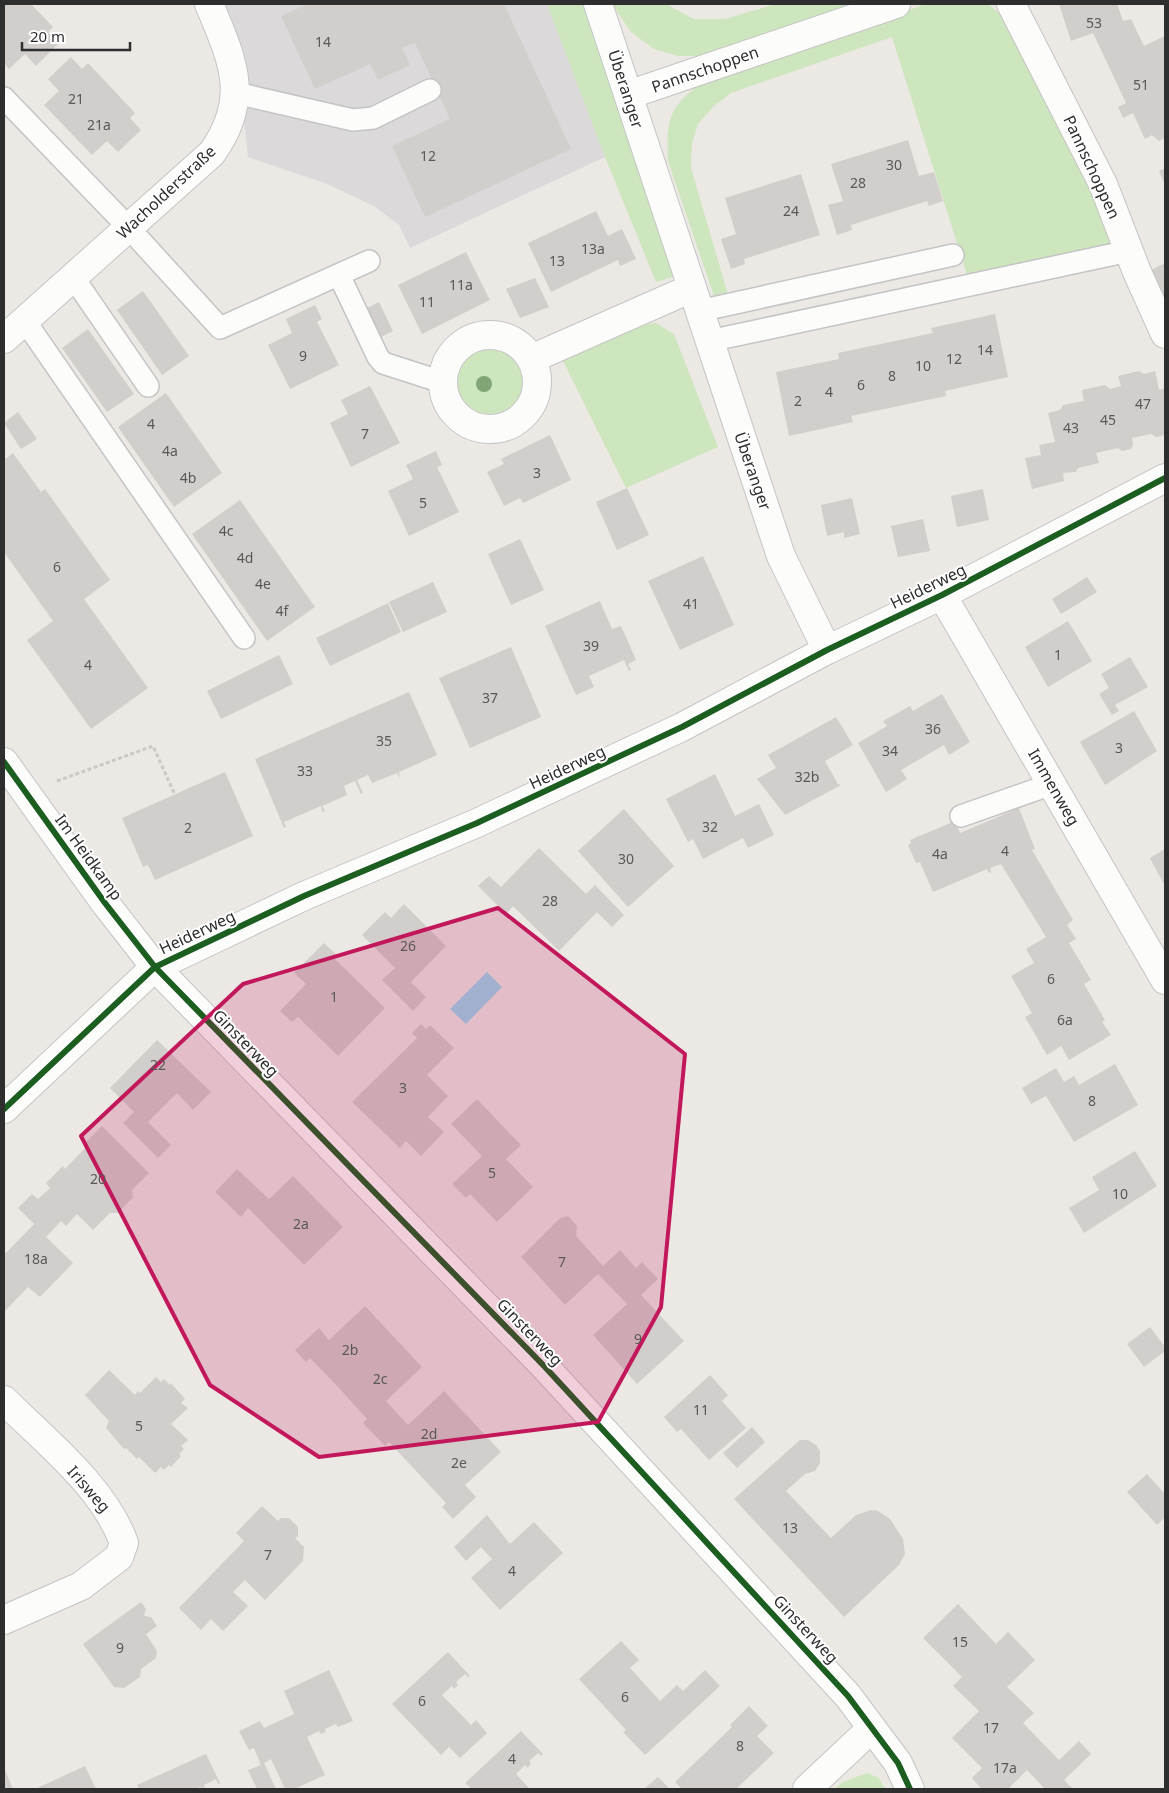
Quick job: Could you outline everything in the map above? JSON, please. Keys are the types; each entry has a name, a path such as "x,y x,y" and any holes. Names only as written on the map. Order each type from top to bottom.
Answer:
{"street":[{"name":"Wacholderstraße","path":"4,339 212,153 224,136 234,112 236,93 234,73 226,46 209,4"},
{"name":"Überanger","path":"598,4 781,556 828,650"},
{"name":"Pannschoppen","path":"628,95 896,4"},
{"name":"Pannschoppen","path":"1011,4 1103,184 1137,272 1165,334"},
{"path":"531,359 695,299"},
{"path":"493,335 508,338 521,347 531,359 537,375 536,393 529,409 517,421 501,428 484,430 468,425 454,414 445,399 442,382 445,366 452,353 463,342 478,336 493,335"},
{"name":"Heiderweg","path":"4,1109 155,967 304,896 430,844 682,727 828,650 942,595 1165,478"},
{"name":"Immenweg","path":"942,595 1165,980"},
{"name":"Im Heidkamp","path":"4,762 104,903 155,967"},
{"name":"Ginsterweg","path":"155,967 545,1367 848,1696 898,1763 910,1789"},
{"name":"Irisweg","path":"4,1400 101,1497 117,1522 124,1543 119,1558 82,1586 4,1620"},
{"path":"807,1789 872,1728"}],"lane":[{"path":"236,93 353,120 373,118 430,90"},
{"path":"4,98 128,227 220,328 369,261"},
{"path":"709,341 1129,251"},
{"path":"695,299 953,255"},
{"path":"339,275 378,357 383,363 442,382"},
{"path":"73,277 148,386"},
{"path":"25,321 244,638"},
{"path":"961,816 1052,784"}],"path":[{"path":"27,794 153,746 175,795"}],"highlighted area":[{"path":"498,908 685,1054 661,1307 598,1422 319,1457 210,1385 81,1136 243,984"}],"shaded area":[{"path":"215,4 547,4 605,157 410,248 399,225 374,206 327,184 248,157 239,70"}],"green space":[{"path":"547,4 583,4 676,276 656,282 605,157"},
{"path":"612,4 666,4 694,19 725,19 776,4 866,4 710,56 678,56 654,49 631,32"},
{"path":"926,4 988,4 1011,22 1095,192 1116,244 967,275 892,37 731,93 714,106 698,124 692,144 691,168 729,298 716,302 668,161 669,124 677,106 705,81"},
{"path":"656,323 674,334 718,447 626,488 559,353 637,326"},
{"path":"488,347 508,353 518,363 524,383 518,403 508,413 488,419 468,413 458,403 452,383 458,363 468,353"},
{"path":"867,1773 879,1778 885,1789 834,1789 843,1782"}],"water":[{"path":"487,972 502,987 466,1024 450,1009"}],"building":[{"path":"4,4 31,4 53,27 48,32 58,44 36,66 25,54 9,69 4,63"},
{"path":"308,4 504,4 571,149 425,217 392,146 450,119 415,43 402,48 410,65 378,80 370,64 315,89 281,16"},
{"path":"1059,4 1117,4 1123,21 1131,19 1144,46 1165,36 1165,138 1159,141 1152,135 1145,139 1133,113 1123,118 1118,107 1126,103 1093,33 1071,41"},
{"path":"71,57 82,69 88,63 135,113 130,118 141,130 118,152 107,141 92,155 44,105 59,91 48,79"},
{"path":"908,140 919,176 934,172 943,201 929,206 927,201 851,225 852,230 837,235 828,205 843,201 831,164"},
{"path":"1165,168 1165,185 1159,171"},
{"path":"801,174 820,235 744,259 745,264 731,269 721,239 736,234 725,198"},
{"path":"596,211 608,236 622,229 636,259 620,266 618,260 551,292 528,243"},
{"path":"466,252 490,300 422,334 398,285"},
{"path":"1165,263 1165,306 1149,271"},
{"path":"535,278 549,307 520,318 506,289"},
{"path":"143,291 189,356 162,375 117,310"},
{"path":"379,302 393,331 379,338 365,309"},
{"path":"315,305 322,319 317,322 339,365 290,389 268,345 292,333 286,319"},
{"path":"995,314 1008,377 945,391 946,396 851,416 853,422 789,436 776,372 839,359 838,353 933,333 931,328"},
{"path":"88,329 134,394 107,412 62,348"},
{"path":"1139,371 1144,374 1155,371 1159,390 1165,388 1165,435 1156,437 1151,434 1132,438 1133,445 1131,449 1122,451 1118,448 1096,453 1099,463 1078,468 1076,472 1063,473 1064,481 1032,489 1025,458 1041,455 1039,445 1055,442 1048,413 1060,410 1063,405 1084,401 1082,390 1105,385 1110,389 1121,386 1118,376"},
{"path":"370,386 400,443 351,467 330,423 348,414 341,400"},
{"path":"166,393 222,473 174,507 118,427"},
{"path":"18,412 37,439 21,449 4,423"},
{"path":"550,435 571,480 523,503 520,498 504,506 487,472 504,464 501,459"},
{"path":"436,451 442,465 437,467 459,512 409,536 388,491 413,479 406,465"},
{"path":"13,453 41,492 45,489 110,580 84,599 148,688 91,729 27,640 53,621 4,552 4,460"},
{"path":"627,488 649,535 617,550 596,502"},
{"path":"983,489 989,520 957,527 951,496"},
{"path":"852,498 860,534 844,538 844,532 827,536 821,505"},
{"path":"240,500 315,607 267,641 192,534"},
{"path":"923,519 930,551 898,557 891,526"},
{"path":"520,539 544,590 511,605 488,554"},
{"path":"703,556 734,625 680,650 648,581"},
{"path":"1087,577 1097,592 1061,614 1052,599"},
{"path":"433,582 447,612 403,632 389,602"},
{"path":"600,601 612,629 621,626 636,660 628,664 631,670 629,671 624,660 589,676 594,687 576,695 545,626"},
{"path":"388,603 401,632 330,666 316,638"},
{"path":"1068,621 1092,661 1048,687 1025,647"},
{"path":"511,647 541,717 470,748 439,678"},
{"path":"279,655 293,684 221,719 207,691"},
{"path":"1130,657 1148,687 1115,705 1119,711 1112,715 1099,694 1109,688 1101,674"},
{"path":"409,692 437,755 399,772 400,778 397,773 372,783 368,775 357,780 363,793 361,794 355,781 344,786 347,795 322,806 325,811 322,812 321,806 284,822 286,827 284,828 255,759"},
{"path":"942,694 970,742 949,755 944,745 901,770 907,779 886,792 858,743 887,726 883,721 910,706 913,711"},
{"path":"1134,711 1157,751 1105,785 1080,742"},
{"path":"836,717 853,745 825,761 838,784 841,785 785,815 757,779 776,768 768,755"},
{"path":"225,772 253,836 155,880 148,865 143,867 122,818"},
{"path":"715,774 735,816 759,804 774,835 748,848 743,838 703,859 693,839 688,842 666,799"},
{"path":"1019,808 1035,849 1032,850 1073,920 1067,925 1076,939 1069,943 1091,980 1084,984 1105,1020 1102,1022 1111,1035 1069,1060 1061,1046 1047,1055 1025,1017 1032,1013 1011,976 1034,963 1026,949 1046,937 1001,864 990,868 991,872 989,873 987,869 933,892 920,862 916,863 908,845 911,843 910,840 955,821 960,833"},
{"path":"624,809 674,866 628,907 578,851"},
{"path":"539,848 586,894 595,885 624,915 612,927 597,912 559,951 513,906 506,914 478,886 489,876 501,887"},
{"path":"1165,849 1165,886 1150,858"},
{"path":"404,904 446,946 411,982 426,997 413,1011 382,980 395,968 362,935 385,912 391,918"},
{"path":"324,943 338,956 335,959 385,1008 338,1056 298,1017 292,1022 280,1011 306,984 294,973"},
{"path":"421,1024 426,1029 430,1025 454,1048 427,1075 448,1096 428,1117 444,1132 421,1156 406,1141 400,1148 352,1102 417,1038 412,1033"},
{"path":"157,1040 211,1092 193,1110 177,1093 148,1122 171,1145 158,1158 123,1123 134,1112 110,1088"},
{"path":"1115,1064 1138,1105 1074,1142 1046,1096 1031,1104 1022,1088 1056,1068 1064,1082 1074,1076 1079,1085"},
{"path":"477,1099 521,1145 506,1159 533,1187 497,1222 470,1194 466,1198 452,1184 482,1156 451,1124"},
{"path":"102,1126 149,1173 132,1190 133,1197 118,1213 110,1213 93,1230 77,1214 66,1226 61,1221 46,1237 73,1263 40,1297 28,1287 4,1312 4,1255 34,1224 18,1208 32,1194 38,1199 50,1188 46,1183 63,1166 65,1169 88,1145 85,1143"},
{"path":"1135,1151 1157,1186 1084,1233 1069,1208 1099,1190 1092,1177"},
{"path":"237,1169 269,1199 293,1176 343,1227 304,1265 248,1208 241,1217 215,1192"},
{"path":"568,1216 577,1226 576,1236 603,1266 620,1250 636,1268 642,1262 658,1279 641,1295 684,1341 637,1384 593,1335 627,1304 598,1274 565,1305 521,1257 560,1218"},
{"path":"365,1306 422,1367 386,1401 408,1425 444,1391 501,1452 465,1485 476,1497 453,1519 442,1507 446,1503 389,1442 385,1446 363,1423 367,1419 339,1388 310,1358 306,1362 295,1350 319,1328 329,1340"},
{"path":"1150,1327 1165,1347 1165,1351 1144,1367 1127,1344"},
{"path":"109,1370 135,1395 138,1391 140,1393 156,1377 161,1382 164,1379 170,1385 171,1383 185,1399 181,1403 188,1408 171,1424 188,1440 181,1446 184,1449 179,1454 181,1456 171,1467 169,1465 164,1470 161,1467 155,1473 139,1457 137,1459 126,1448 124,1449 106,1428 109,1421 85,1395"},
{"path":"710,1375 728,1395 722,1401 746,1428 709,1460 681,1429 677,1432 664,1417"},
{"path":"752,1427 765,1442 737,1468 723,1453"},
{"path":"800,1440 808,1440 816,1445 820,1451 820,1463 815,1471 805,1474 786,1491 831,1538 856,1515 871,1510 878,1511 890,1519 903,1539 905,1554 899,1565 844,1617 734,1499"},
{"path":"1147,1474 1165,1494 1165,1517 1157,1525 1127,1492"},
{"path":"262,1506 278,1521 281,1518 289,1518 298,1527 298,1536 295,1538 304,1547 303,1561 265,1600 245,1580 233,1592 248,1606 223,1631 211,1619 201,1630 179,1608 244,1541 236,1533"},
{"path":"487,1515 510,1544 534,1522 563,1553 500,1610 471,1578 492,1559 481,1547 466,1561 454,1547"},
{"path":"141,1602 146,1609 144,1616 151,1617 157,1626 146,1634 157,1651 156,1658 141,1669 140,1677 124,1688 114,1687 83,1644"},
{"path":"958,1604 996,1644 1008,1632 1035,1660 1007,1687 1034,1713 1023,1723 1059,1760 1079,1741 1091,1754 1064,1780 1073,1789 1045,1789 1027,1770 1008,1789 982,1789 972,1778 982,1768 952,1738 979,1711 953,1686 962,1677 923,1638"},
{"path":"621,1641 639,1660 630,1668 660,1701 677,1685 683,1691 705,1670 720,1686 645,1755 623,1732 626,1730 579,1679"},
{"path":"448,1652 470,1676 468,1677 465,1674 456,1682 458,1685 454,1689 452,1686 442,1695 471,1725 476,1720 487,1733 460,1758 449,1747 441,1755 392,1704"},
{"path":"329,1670 353,1721 338,1727 336,1724 325,1729 326,1732 320,1734 319,1731 307,1737 325,1775 294,1789 285,1789 271,1759 264,1763 276,1789 257,1789 248,1770 261,1765 254,1748 249,1750 239,1731 260,1721 264,1728 294,1714 284,1691"},
{"path":"749,1706 768,1726 757,1736 774,1753 736,1789 682,1789 675,1782 732,1727 730,1725"},
{"path":"521,1731 543,1754 541,1756 538,1753 529,1761 531,1763 528,1768 525,1765 516,1774 530,1789 472,1789 465,1783"},
{"path":"206,1754 220,1783 218,1784 216,1779 204,1785 205,1789 200,1787 195,1789 139,1789 137,1785"},
{"path":"85,1766 96,1789 35,1789"},
{"path":"4,1768 13,1789 4,1789"},
{"path":"658,1777 670,1789 645,1788"}],"cycle path":[{"path":"4,1109 155,967 304,896 477,823 682,727 827,650 942,595 1165,478"},
{"path":"4,762 105,903 155,967 545,1367 848,1696 898,1763 910,1789"}]}
